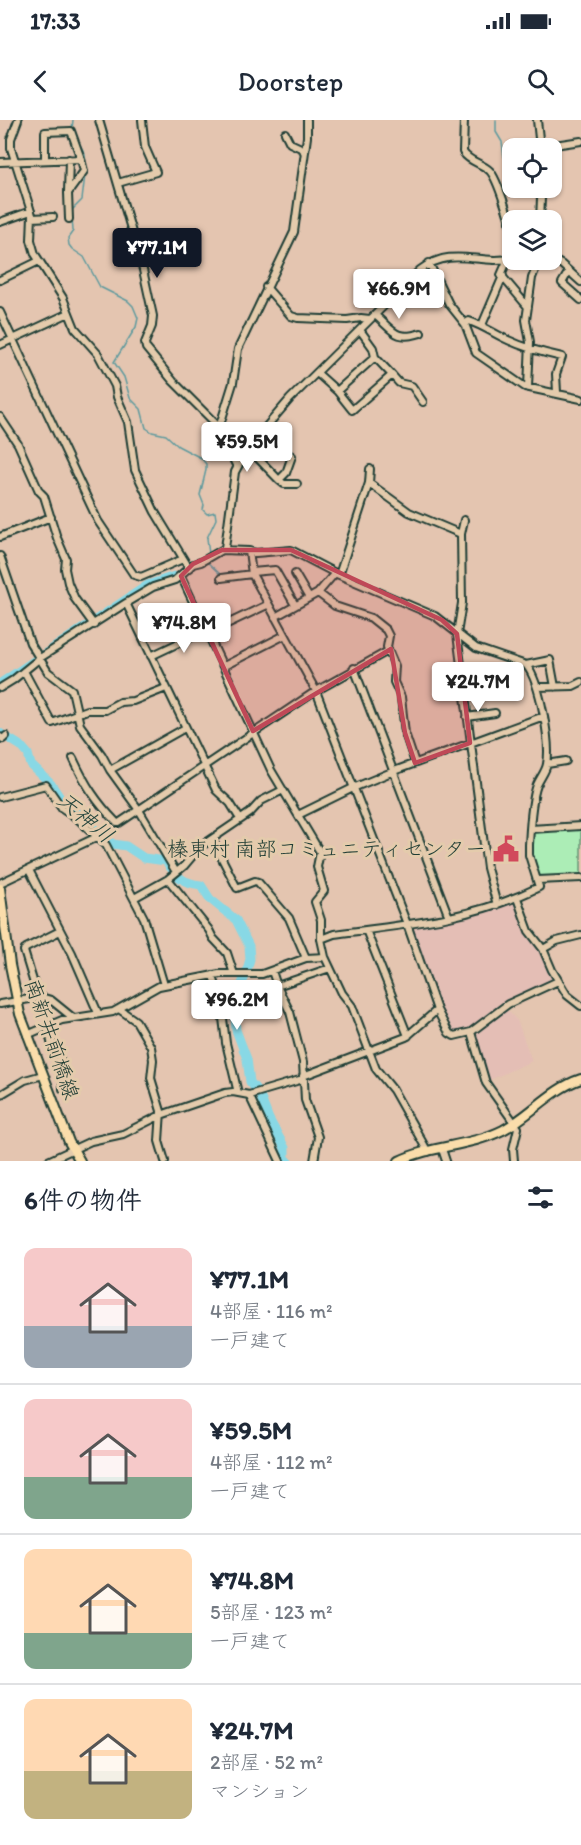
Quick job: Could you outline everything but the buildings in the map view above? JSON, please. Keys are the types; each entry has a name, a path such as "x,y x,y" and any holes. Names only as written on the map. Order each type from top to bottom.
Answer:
{"main road":[{"name":"南新井前橋線","path":"0,888 8,954 17,1001 27,1035 80,1161"},
{"path":"399,1161 486,1137 515,1122 555,1091 581,1079"}],"street":[{"path":"18,120 11,139 14,160 31,214 32,246 63,298 75,328 98,354 115,386 117,397 128,422 135,470 154,512 189,568"},
{"path":"99,120 143,270 153,316 152,326 145,343 146,348 173,381 220,428"},
{"path":"118,183 156,172 145,147 142,120"},
{"path":"237,467 220,435 220,428 233,383 238,349 294,232 307,120"},
{"path":"464,120 463,152 467,157 484,166 492,175 504,210"},
{"path":"537,120 539,138"},
{"path":"45,160 45,132 71,131 84,171 68,193"},
{"path":"285,133 290,143 303,149 304,153"},
{"path":"562,144 581,141"},
{"path":"69,159 69,219"},
{"path":"0,162 81,159"},
{"path":"0,222 31,214 53,217"},
{"path":"222,550 225,548 237,467 248,448 290,399 429,263 466,256 502,258"},
{"path":"0,280 39,261"},
{"path":"429,263 449,304 465,324 476,353 518,383 581,399"},
{"path":"562,266 581,282"},
{"path":"503,270 501,273 503,276 528,307"},
{"path":"528,387 530,349 526,320 535,270"},
{"path":"569,271 562,283 581,300"},
{"path":"482,325 503,276"},
{"path":"370,284 404,286"},
{"path":"266,287 291,316 297,318 347,320 372,317 405,338 422,333"},
{"path":"0,312 98,521 134,575 141,577 183,559"},
{"path":"0,345 69,313"},
{"path":"465,324 470,321 482,325 530,349 562,357 556,374 557,392"},
{"path":"360,330 373,348 375,357 399,382 412,386 423,402"},
{"path":"337,391 375,357"},
{"path":"317,373 337,391 352,410 392,375"},
{"path":"0,417 18,445 39,491 44,495 66,559 68,584 75,599 94,625"},
{"path":"260,434 273,446 292,456 286,473 279,480"},
{"path":"248,448 284,484 297,484"},
{"path":"275,617 318,593 337,574 369,483 370,469"},
{"path":"369,483 409,512 461,534"},
{"path":"0,537 51,517"},
{"path":"464,520 461,534 462,603 457,634 487,868 496,904"},
{"path":"0,688 40,658 153,586 181,576 193,564 222,550 249,550 256,553 291,550 337,574 435,616 485,652 526,665 550,660 555,687"},
{"path":"249,550 252,573 316,691 407,924 437,1010 449,1033 454,1036 471,1032 508,1004 558,981"},
{"path":"0,556 26,633 51,675 72,690 82,730 139,810 176,872"},
{"path":"221,578 276,570 295,605"},
{"path":"295,574 309,598"},
{"path":"181,576 253,731 283,790 320,854 317,867 324,891 315,902 321,920 321,939 325,957 342,993 352,1006 376,1069 396,1094 428,1152"},
{"path":"318,593 335,606 371,618 386,630 389,636 388,651 393,659 394,682 401,697 405,733 415,763"},
{"path":"126,603 216,790 230,803 240,819"},
{"path":"151,656 267,604"},
{"path":"224,666 285,635"},
{"path":"73,758 98,804 117,823 316,691 388,651"},
{"path":"321,939 334,934 449,917 517,898 539,887 529,855 530,829 536,788 547,764 544,716 537,687 526,665"},
{"path":"354,668 449,917"},
{"path":"24,671 52,723 87,710 105,710 120,702 133,701 166,688"},
{"path":"537,687 573,686 581,682"},
{"path":"464,695 509,689"},
{"path":"467,717 495,713"},
{"path":"298,816 353,788 394,771 544,716"},
{"path":"110,770 186,728"},
{"path":"547,764 566,761"},
{"path":"0,796 46,785 62,808 106,845 144,918 164,985"},
{"path":"134,898 168,879 195,852 250,813 266,797 283,790"},
{"path":"530,829 581,826"},
{"path":"0,883 97,837"},
{"path":"212,839 237,888 256,881 289,918 306,958"},
{"path":"29,870 72,953 98,1013"},
{"path":"538,880 581,878"},
{"path":"168,879 227,953 234,974"},
{"path":"517,898 529,931 543,949 558,981 567,995 581,1006"},
{"path":"366,930 408,1036"},
{"path":"38,997 24,951 60,931"},
{"path":"543,949 557,941 581,935"},
{"path":"27,1035 72,1017 98,1013 104,1015 159,986 213,975 253,975 272,971 306,958 325,957"},
{"path":"277,986 330,968"},
{"path":"272,971 290,1012 303,1062 305,1100 318,1137 314,1161"},
{"path":"213,975 224,1018 226,1043 238,1093"},
{"path":"0,1004 38,997 51,1000 72,1017"},
{"path":"119,1009 136,1021 151,1047 151,1078 161,1115 159,1141 165,1161"},
{"path":"48,1161 91,1141 123,1134 161,1115 225,1093 249,1095 303,1077 408,1036 437,1010"},
{"path":"48,1026 51,1042 63,1065 63,1089"},
{"path":"471,1032 489,1090 518,1128 513,1149 514,1161"},
{"path":"0,1095 25,1080 43,1075"},
{"path":"249,1095 280,1161"},
{"path":"442,1149 446,1161"}],"highlighted area":[{"path":"222,550 291,550 442,620 457,634 470,743 415,763 405,733 391,649 253,731 181,576 193,564"}],"shaded area":[{"path":"512,903 517,904 554,982 506,1002 471,1028 458,1033 451,1031 442,1015 411,929 413,926 446,921"},
{"path":"502,1010 507,1010 517,1020 532,1061 487,1081 474,1033"}],"green space":[{"path":"581,828 581,876 542,878 533,862 533,831"}],"waterway":[{"path":"72,129 73,120"},
{"path":"496,120 496,132 502,142"},
{"path":"77,139 85,154 86,168"},
{"path":"71,211 82,200 85,175"},
{"path":"544,198 545,210"},
{"path":"72,216 73,231 68,238 69,245 84,257 100,287 128,301 138,318 136,327 114,362 124,377 130,398 141,409 146,428 166,435 178,446 201,458 206,464 200,495 204,505 203,510 207,514 215,512 216,519 207,538 209,554"},
{"path":"531,332 529,320 539,270"},
{"path":"206,561 220,574 249,572"},
{"path":"0,681 147,583 174,574"},
{"path":"256,575 277,613"},
{"name":"天神川","path":"0,733 21,746 28,754 31,765 51,784 65,805 78,813 113,844 126,846 144,858 166,861 180,878 189,883 201,885 210,899 236,920 249,946 250,959 234,1003 236,1030 247,1059 250,1082 259,1093 269,1119 285,1148 285,1158 288,1161"}],"place":[{"name":"榛東村 南部コミュニティセンター","path":"506,849"}]}
